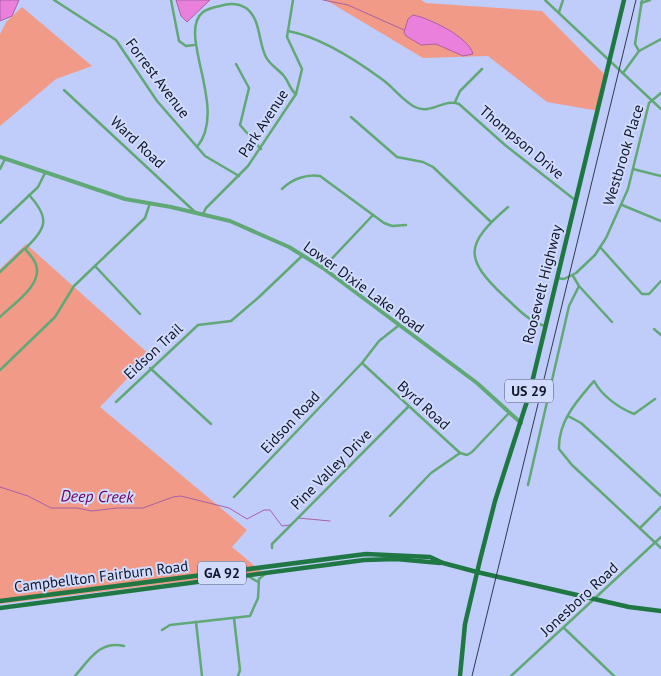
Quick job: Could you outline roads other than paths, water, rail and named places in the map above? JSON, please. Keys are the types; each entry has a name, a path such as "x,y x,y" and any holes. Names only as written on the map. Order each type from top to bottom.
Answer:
{"main road":[{"name":"Roosevelt Highway","path":"477,572 497,495 521,423 558,278 624,0"},
{"name":"Campbellton Fairburn Road","path":"0,602 366,554 421,556 477,572 628,607 661,611"},
{"name":"Campbellton Fairburn Road","path":"0,608 374,560 443,563"},
{"name":"US 29","path":"460,676 465,624 477,572"}],"street":[{"name":"Forrest Avenue","path":"54,0 116,40 153,95 197,147 210,160 239,176"},
{"path":"171,0 179,41 186,46 194,45"},
{"name":"Park Avenue","path":"203,214 206,208 239,176 261,149 296,94 302,69 288,42 293,0"},
{"path":"544,0 661,109"},
{"path":"558,13 563,0"},
{"path":"639,52 635,44 642,2 650,0"},
{"path":"197,147 205,136 208,122 206,85 194,45 196,22 202,13 226,4 242,6 254,19 266,59 283,75 296,94"},
{"path":"288,31 338,52 382,79 418,108 430,110 455,102 457,94 482,69"},
{"path":"623,73 639,52 661,39"},
{"path":"236,64 249,88 240,125 261,149"},
{"name":"Ward Road","path":"64,90 195,212"},
{"path":"652,101 661,93"},
{"name":"Westbrook Place","path":"573,276 600,247 622,205 648,106 652,101"},
{"name":"Thompson Drive","path":"455,102 575,200"},
{"path":"351,117 398,158 423,162 433,168 491,222"},
{"name":"Lower Dixie Lake Road","path":"0,157 125,200 195,212 254,230 303,255 477,383 521,423"},
{"path":"0,170 5,159"},
{"path":"633,169 661,176"},
{"path":"0,223 42,181 45,173"},
{"path":"282,189 290,181 312,175 320,176 392,226 406,225"},
{"path":"0,272 40,234 44,219 41,208 29,195"},
{"path":"0,370 55,318 74,286 145,218 150,204"},
{"path":"622,205 661,221"},
{"path":"508,207 491,222 480,235 475,246 475,258 479,271 529,319 545,326"},
{"path":"323,268 374,215"},
{"path":"600,247 642,294 649,294 661,281"},
{"path":"0,317 35,282 36,264 24,249"},
{"name":"Eidson Trail","path":"116,402 150,368 198,325 226,323 237,316 303,255"},
{"path":"95,266 140,314"},
{"path":"558,278 573,276 579,286 612,322"},
{"path":"528,485 569,306 579,286"},
{"path":"362,363 379,341 398,326"},
{"path":"654,329 661,335"},
{"name":"Byrd Road","path":"362,363 460,453"},
{"name":"Eidson Road","path":"234,497 362,363"},
{"path":"150,368 211,424"},
{"path":"655,399 634,414 620,408 597,387 594,381 567,416 559,442 559,449 564,456 661,548"},
{"name":"Pine Valley Drive","path":"272,548 272,544 408,407"},
{"path":"390,516 431,473 460,453 467,455 472,452 510,412"},
{"path":"567,416 581,423 661,496"},
{"path":"640,528 661,507"},
{"name":"Jonesboro Road","path":"511,676 661,537"},
{"path":"162,630 170,625 250,616 258,598 258,582 266,573"},
{"path":"247,576 258,582"},
{"path":"234,618 240,670 238,676"},
{"path":"196,622 202,676"},
{"path":"564,628 614,676"},
{"path":"75,676 100,648 114,644 124,646"},
{"path":"78,673 81,676"}],"waterway":[{"path":"323,0 348,5 404,30"},
{"name":"Deep Creek","path":"0,487 28,496 51,508 77,508 92,511 117,508 143,508 181,496 229,508 247,519 264,510 270,510 282,526 290,525"},
{"name":"Deep Creek","path":"298,518 330,521"}],"railway":[{"path":"472,676 636,0"}]}
